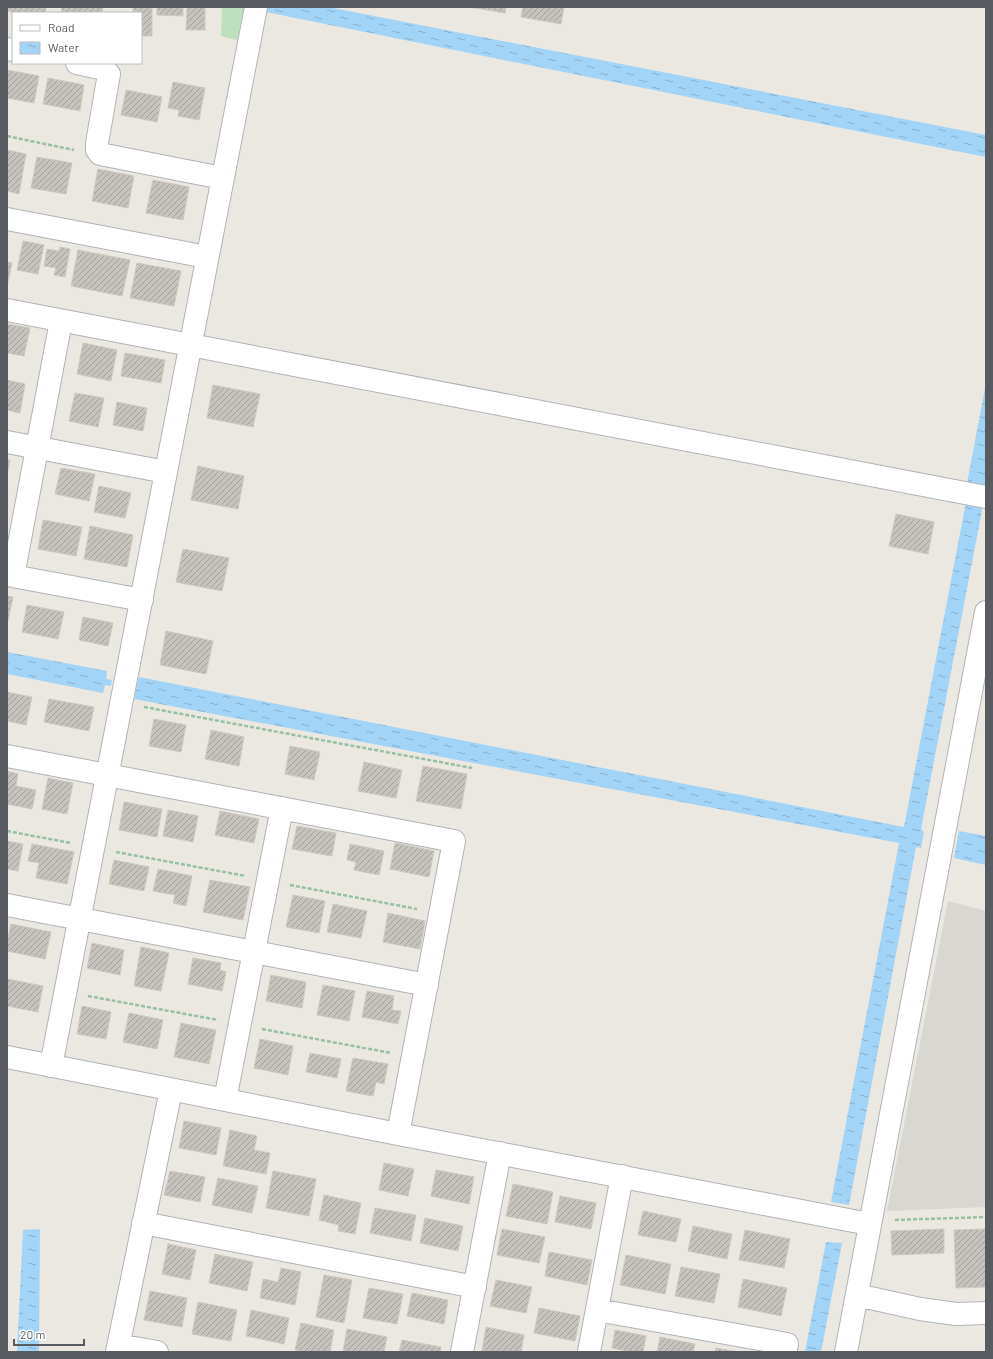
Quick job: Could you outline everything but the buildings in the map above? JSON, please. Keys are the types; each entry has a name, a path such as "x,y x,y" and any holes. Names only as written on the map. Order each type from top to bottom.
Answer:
{"street":[{"path":"51,1066 256,7"},
{"path":"82,64 104,69 109,74 97,143 97,150 100,154 222,178"},
{"path":"7,219 207,257"},
{"path":"7,310 986,497"},
{"path":"61,320 37,448 10,576 142,600"},
{"path":"7,442 166,472"},
{"path":"846,1352 986,612"},
{"path":"7,756 454,840 398,1134"},
{"path":"226,1100 282,808"},
{"path":"7,905 427,985"},
{"path":"7,1057 398,1134 870,1224"},
{"path":"157,1352 118,1348 171,1090"},
{"path":"462,1352 500,1153"},
{"path":"589,1352 622,1176"},
{"path":"143,1223 475,1287"},
{"path":"857,1295 920,1309 956,1314 986,1313"},
{"path":"597,1310 786,1344 785,1352"}],"path":[{"path":"7,136 82,151 97,150"},
{"path":"122,702 472,768"},
{"path":"7,831 441,913"},
{"path":"870,1224 886,1220 986,1217"}],"shaded area":[{"path":"948,901 986,911 986,1207 887,1211"}],"green space":[{"path":"222,7 244,7 237,40 221,36"}],"water":[{"path":"267,7 328,7 986,135 986,157 266,12"},
{"path":"986,383 986,487 967,483"},
{"path":"966,502 983,505 921,829 924,832 921,848 916,847 849,1205 831,1202 899,843 134,699 139,677 904,827"},
{"path":"7,652 107,671 106,679 112,680 111,686 105,685 103,693 7,674"},
{"path":"959,831 986,836 986,865 954,858"},
{"path":"40,1229 39,1352 17,1352 23,1230"},
{"path":"826,1242 842,1243 821,1352 805,1352"}]}
